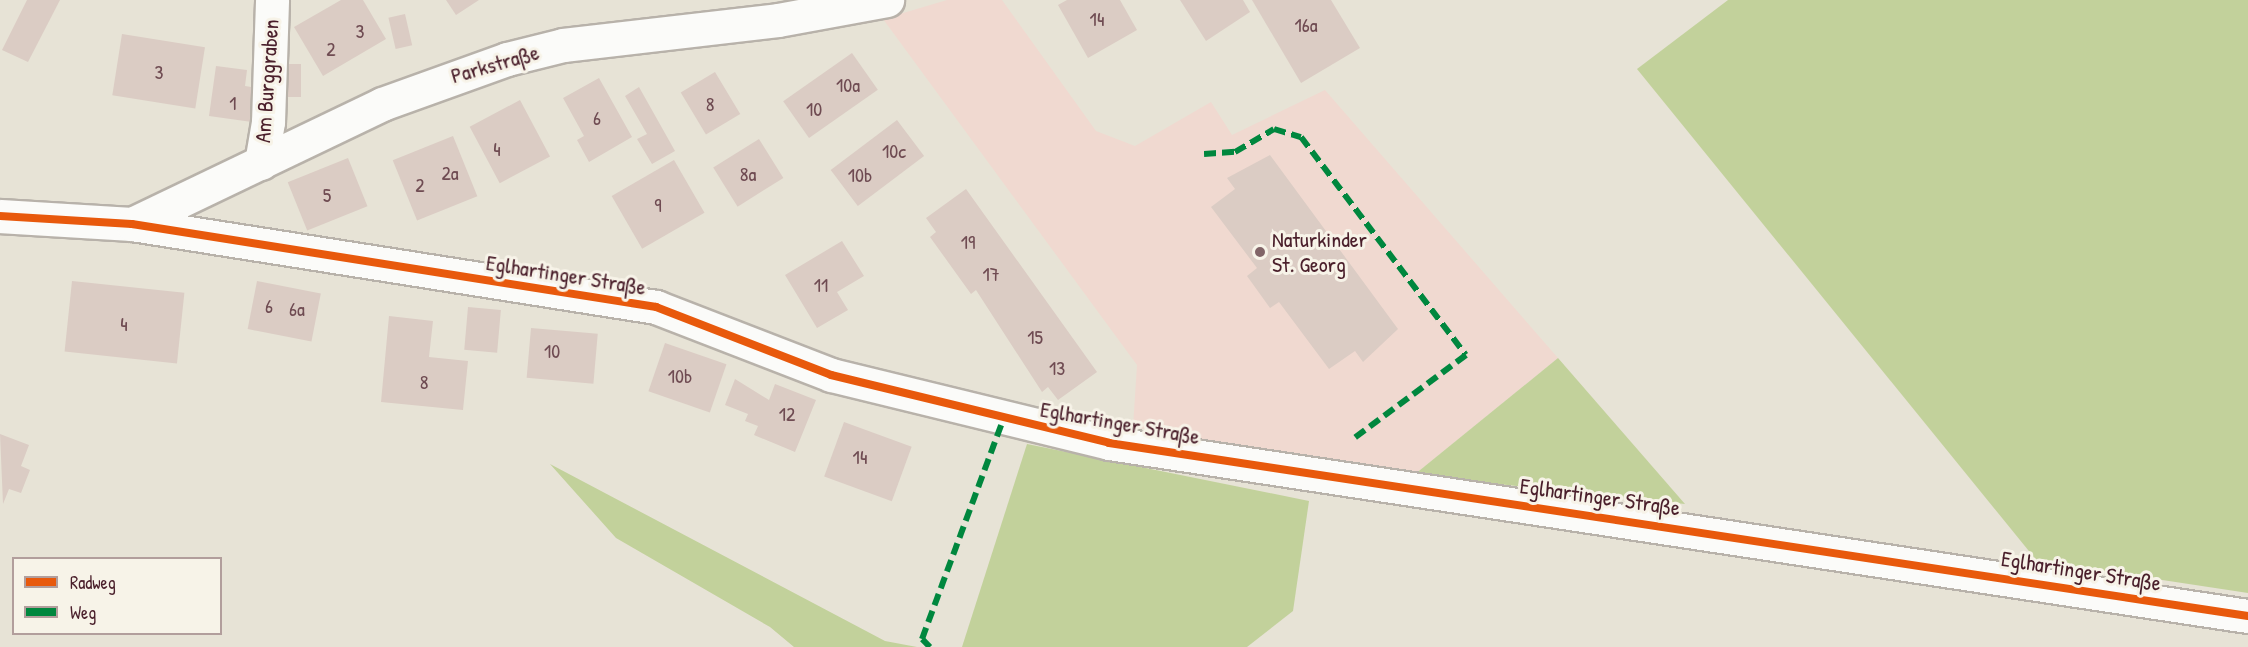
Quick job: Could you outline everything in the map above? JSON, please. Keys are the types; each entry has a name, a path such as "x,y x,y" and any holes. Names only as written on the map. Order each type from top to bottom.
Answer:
{"street":[{"name":"Am Burggraben","path":"261,163 268,122 272,0"},
{"name":"Parkstraße","path":"132,224 441,80 529,53 887,0"},
{"name":"Eglhartinger Straße","path":"0,216 132,224 657,307 831,375 1109,443 2248,616"}],"shaded area":[{"name":"Naturkinder St. Georg","path":"947,0 1002,0 1096,131 1135,146 1211,102 1232,135 1325,90 1558,358 1414,475 1133,427 1137,365 883,19"}],"green space":[{"path":"1728,0 2248,0 2248,593 2037,561 1637,69"},
{"path":"1558,358 1685,504 1414,475"},
{"path":"1027,444 1309,501 1293,611 1247,647 962,647"},
{"path":"550,464 885,641 917,647 794,647 770,627 616,538"}],"building":[{"path":"27,0 60,0 28,62 2,50"},
{"path":"341,0 363,0 386,39 323,76 294,27"},
{"path":"446,0 479,0 456,15"},
{"path":"1067,0 1120,0 1137,30 1088,58 1058,5"},
{"path":"1180,0 1243,0 1250,12 1206,41"},
{"path":"1252,0 1331,0 1360,48 1301,83"},
{"path":"405,14 412,45 396,49 388,18"},
{"path":"122,34 205,47 195,108 112,95"},
{"path":"852,53 878,90 809,138 783,101"},
{"path":"282,64 301,64 301,97 282,97"},
{"path":"216,66 247,70 245,86 257,88 252,122 209,116"},
{"path":"715,72 740,114 706,135 681,93"},
{"path":"599,78 632,137 589,162 577,140 584,136 563,98"},
{"path":"639,87 675,151 652,164 637,139 647,134 625,96"},
{"path":"520,100 550,157 500,183 470,127"},
{"path":"897,120 924,156 858,206 831,170"},
{"path":"453,136 477,196 417,221 393,160"},
{"path":"759,139 783,178 738,207 713,168"},
{"path":"1270,155 1398,329 1363,362 1355,351 1329,369 1279,302 1270,308 1247,276 1257,268 1211,207 1235,189 1227,178"},
{"path":"348,158 367,206 307,231 288,182"},
{"path":"674,160 704,213 642,249 612,196"},
{"path":"966,189 1097,372 1058,400 1048,387 1042,392 976,290 971,294 930,237 936,232 926,218"},
{"path":"842,241 864,276 837,292 848,310 817,328 785,275"},
{"path":"72,281 184,293 177,363 65,352"},
{"path":"257,281 321,293 311,342 248,329"},
{"path":"468,307 501,310 497,353 464,350"},
{"path":"389,316 433,321 429,357 468,361 463,410 381,402"},
{"path":"531,328 598,334 593,384 527,378"},
{"path":"665,343 726,364 710,412 648,391"},
{"path":"735,379 769,400 775,384 816,400 795,452 754,435 758,426 745,421 748,414 725,405"},
{"path":"844,422 912,447 892,501 824,477"},
{"path":"0,434 29,445 21,466 30,470 21,493 9,489 3,504"}],"marked path":[{"path":"1204,154 1235,152 1274,129 1301,137 1466,355 1350,441"},
{"path":"930,647 922,639 1003,420"}],"cycle path":[{"path":"0,216 132,224 656,307 831,375 1109,443 2248,616"}],"place":[{"name":"Naturkinder St. Georg","path":"1260,252"}]}
